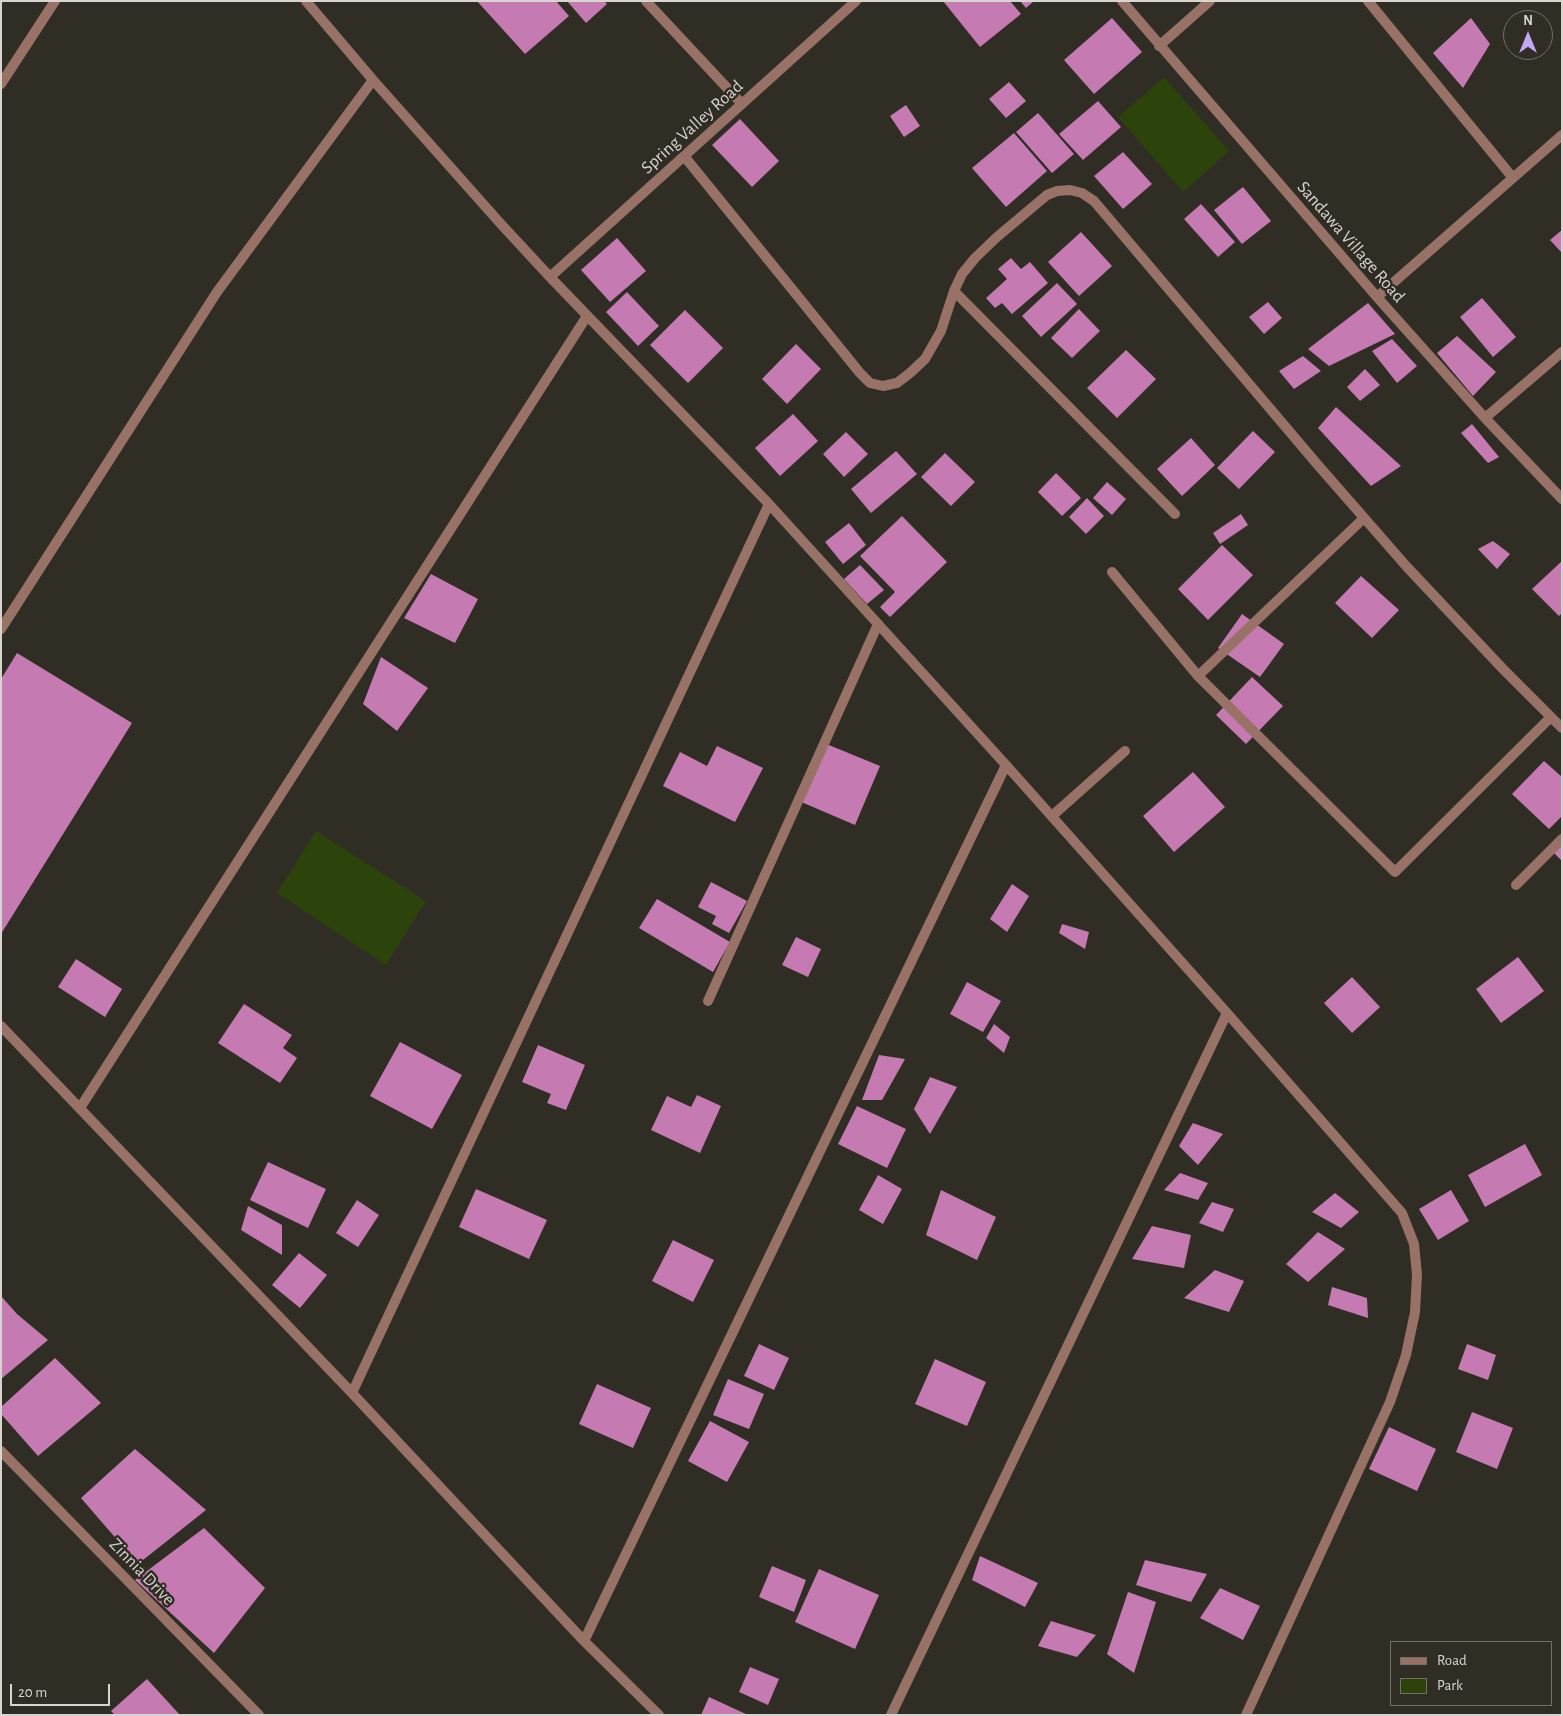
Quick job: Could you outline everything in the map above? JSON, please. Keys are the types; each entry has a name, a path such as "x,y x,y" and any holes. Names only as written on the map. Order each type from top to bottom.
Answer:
{"street":[{"path":"1,84 55,1"},
{"path":"306,1 373,80 550,277 769,504 1006,765 1402,1213 1414,1244 1417,1275 1415,1312 1406,1356 1390,1402 1246,1715"},
{"path":"646,1 742,104"},
{"name":"Spring Valley Road","path":"550,277 856,1"},
{"name":"Sandawa Village Road","path":"1122,1 1378,297 1485,418 1562,499"},
{"path":"1159,46 1210,1"},
{"path":"1368,1 1513,178"},
{"path":"1,629 217,292 373,80"},
{"path":"1378,297 1562,135"},
{"path":"684,156 860,373 870,383 883,386 897,383 925,360 941,331 954,291 962,274 975,258 1047,195 1057,191 1070,190 1082,193 1094,201 1407,567 1562,728"},
{"path":"954,291 1176,514"},
{"path":"80,1108 587,316"},
{"path":"1485,418 1562,352"},
{"path":"352,1393 769,504"},
{"path":"1198,676 1364,518"},
{"path":"1112,572 1198,676 1395,872 1551,717"},
{"path":"708,1000 878,624"},
{"path":"1052,816 1125,750"},
{"path":"584,1641 1006,765"},
{"path":"1516,885 1562,838"},
{"path":"891,1715 1227,1013"},
{"path":"1,1026 352,1393 584,1641 659,1715"},
{"name":"Zinnia Drive","path":"1,1451 259,1715"}],"green space":[{"path":"1164,77 1229,151 1183,192 1118,117"},
{"path":"316,831 426,901 386,965 277,893"}],"building":[{"path":"477,1 556,1 569,16 525,54"},
{"path":"567,1 604,1 607,4 586,23"},
{"path":"943,1 1010,1 1021,14 980,47"},
{"path":"1020,1 1034,1 1026,8"},
{"path":"1112,18 1142,52 1094,94 1064,60"},
{"path":"1471,18 1490,44 1463,88 1433,53"},
{"path":"1009,82 1026,101 1006,118 989,99"},
{"path":"1098,101 1121,127 1083,160 1059,134"},
{"path":"906,105 920,126 904,137 890,116"},
{"path":"1038,113 1074,154 1052,173 1016,132"},
{"path":"740,119 779,161 752,187 712,145"},
{"path":"1014,133 1047,171 1006,207 972,168"},
{"path":"1123,152 1152,184 1123,209 1094,176"},
{"path":"1243,187 1271,221 1242,244 1214,210"},
{"path":"1201,204 1235,242 1218,257 1184,219"},
{"path":"1562,230 1562,253 1550,240"},
{"path":"1081,232 1112,266 1079,296 1048,262"},
{"path":"617,238 646,271 610,302 581,270"},
{"path":"1011,258 1021,269 1030,262 1048,283 1012,314 1002,303 995,308 986,298 1007,279 998,269"},
{"path":"1057,283 1077,304 1041,337 1022,316"},
{"path":"627,292 659,326 638,346 606,312"},
{"path":"1482,298 1516,337 1493,357 1460,317"},
{"path":"1268,302 1282,318 1264,334 1249,317"},
{"path":"1368,303 1395,334 1329,366 1308,349"},
{"path":"1079,309 1100,331 1072,358 1051,338"},
{"path":"685,310 723,348 688,383 650,345"},
{"path":"1457,336 1496,372 1473,396 1437,353"},
{"path":"1392,339 1417,366 1397,383 1372,351"},
{"path":"796,344 821,369 787,404 762,379"},
{"path":"1126,350 1156,379 1117,418 1087,388"},
{"path":"1303,356 1321,371 1294,389 1279,371"},
{"path":"1365,369 1380,385 1360,401 1347,387"},
{"path":"1336,407 1401,466 1371,486 1318,428"},
{"path":"793,414 818,441 780,476 755,448"},
{"path":"1472,424 1499,457 1488,463 1461,433"},
{"path":"1253,431 1275,452 1239,489 1217,468"},
{"path":"846,432 868,454 844,477 823,454"},
{"path":"1191,438 1215,465 1182,496 1157,469"},
{"path":"896,451 917,474 871,513 851,489"},
{"path":"945,453 975,482 951,506 921,477"},
{"path":"1056,473 1081,498 1062,516 1038,492"},
{"path":"1107,482 1126,499 1112,515 1093,498"},
{"path":"1087,498 1104,516 1086,534 1069,517"},
{"path":"1241,514 1248,525 1220,544 1213,533"},
{"path":"902,516 947,562 890,617 880,607 895,592 860,556"},
{"path":"849,523 866,545 843,564 825,542"},
{"path":"1493,541 1510,554 1497,569 1478,549"},
{"path":"1222,545 1253,575 1208,620 1178,589"},
{"path":"1562,561 1562,613 1559,616 1532,589"},
{"path":"860,565 884,590 867,604 844,579"},
{"path":"431,574 478,599 455,643 404,618"},
{"path":"1361,576 1399,610 1372,638 1335,603"},
{"path":"1242,614 1284,644 1260,677 1218,648"},
{"path":"17,653 132,723 1,934 1,679"},
{"path":"381,657 428,688 397,731 363,704"},
{"path":"1252,677 1283,706 1246,744 1216,715"},
{"path":"824,743 880,766 855,825 799,801"},
{"path":"717,746 763,768 735,822 663,786 680,752 707,766"},
{"path":"1544,761 1562,777 1562,816 1549,829 1512,794"},
{"path":"1193,772 1225,807 1174,852 1143,816"},
{"path":"1562,835 1562,861 1549,848"},
{"path":"711,882 747,901 729,933 712,924 716,916 698,907"},
{"path":"1012,884 1029,896 1007,932 990,919"},
{"path":"657,899 730,942 713,972 639,928"},
{"path":"1062,924 1089,932 1085,949 1059,933"},
{"path":"796,937 821,949 808,977 782,965"},
{"path":"1518,957 1544,991 1501,1023 1476,989"},
{"path":"76,959 122,989 105,1017 58,987"},
{"path":"1352,977 1380,1007 1352,1033 1324,1003"},
{"path":"967,982 1001,1001 983,1032 950,1014"},
{"path":"244,1004 292,1035 283,1048 297,1058 280,1083 218,1043"},
{"path":"994,1024 1010,1037 1004,1053 986,1038"},
{"path":"400,1042 462,1075 432,1129 370,1096"},
{"path":"538,1045 585,1065 566,1110 547,1103 551,1094 522,1082"},
{"path":"879,1055 905,1059 882,1100 862,1100"},
{"path":"930,1077 957,1087 930,1134 914,1109"},
{"path":"697,1095 721,1106 700,1153 651,1130 667,1096 691,1107"},
{"path":"857,1106 906,1129 887,1168 838,1144"},
{"path":"1193,1123 1223,1134 1198,1165 1179,1146"},
{"path":"1525,1144 1542,1175 1485,1207 1468,1175"},
{"path":"268,1162 326,1189 308,1228 250,1200"},
{"path":"1180,1173 1208,1183 1198,1200 1164,1190"},
{"path":"878,1175 902,1189 883,1224 859,1210"},
{"path":"476,1189 547,1220 529,1259 459,1227"},
{"path":"941,1190 996,1217 977,1260 926,1235"},
{"path":"1451,1190 1469,1221 1438,1240 1419,1209"},
{"path":"1335,1193 1359,1212 1341,1228 1312,1212"},
{"path":"357,1200 379,1215 358,1247 336,1233"},
{"path":"1212,1202 1234,1209 1223,1232 1199,1223"},
{"path":"248,1206 282,1225 282,1255 241,1230"},
{"path":"1152,1226 1191,1235 1184,1268 1132,1259"},
{"path":"1318,1232 1345,1249 1308,1282 1286,1264"},
{"path":"673,1240 714,1260 693,1302 652,1281"},
{"path":"299,1253 327,1275 300,1308 272,1285"},
{"path":"1215,1270 1244,1281 1229,1312 1184,1298"},
{"path":"1332,1287 1367,1298 1368,1318 1328,1305"},
{"path":"1,1296 17,1314 48,1340 1,1379"},
{"path":"759,1344 789,1358 774,1390 744,1376"},
{"path":"1467,1344 1496,1355 1488,1380 1458,1369"},
{"path":"55,1358 101,1403 38,1456 1,1414 1,1407"},
{"path":"935,1359 986,1382 967,1426 915,1404"},
{"path":"728,1379 764,1394 749,1429 713,1415"},
{"path":"597,1384 651,1408 633,1448 579,1424"},
{"path":"1472,1412 1513,1428 1497,1469 1456,1452"},
{"path":"710,1421 749,1442 727,1482 688,1461"},
{"path":"1389,1427 1436,1449 1417,1491 1369,1469"},
{"path":"135,1449 206,1510 138,1564 81,1498"},
{"path":"204,1528 265,1588 214,1653 135,1580"},
{"path":"980,1556 1038,1583 1025,1607 972,1580"},
{"path":"1145,1560 1207,1574 1191,1602 1136,1585"},
{"path":"772,1566 806,1580 794,1612 759,1597"},
{"path":"819,1569 879,1595 855,1649 795,1622"},
{"path":"1220,1588 1260,1606 1243,1640 1200,1618"},
{"path":"1128,1592 1156,1602 1134,1673 1107,1654"},
{"path":"1051,1621 1096,1635 1077,1657 1038,1646"},
{"path":"750,1667 779,1679 768,1705 739,1692"},
{"path":"147,1679 180,1715 115,1715 111,1711"},
{"path":"709,1697 748,1715 701,1715"}]}
